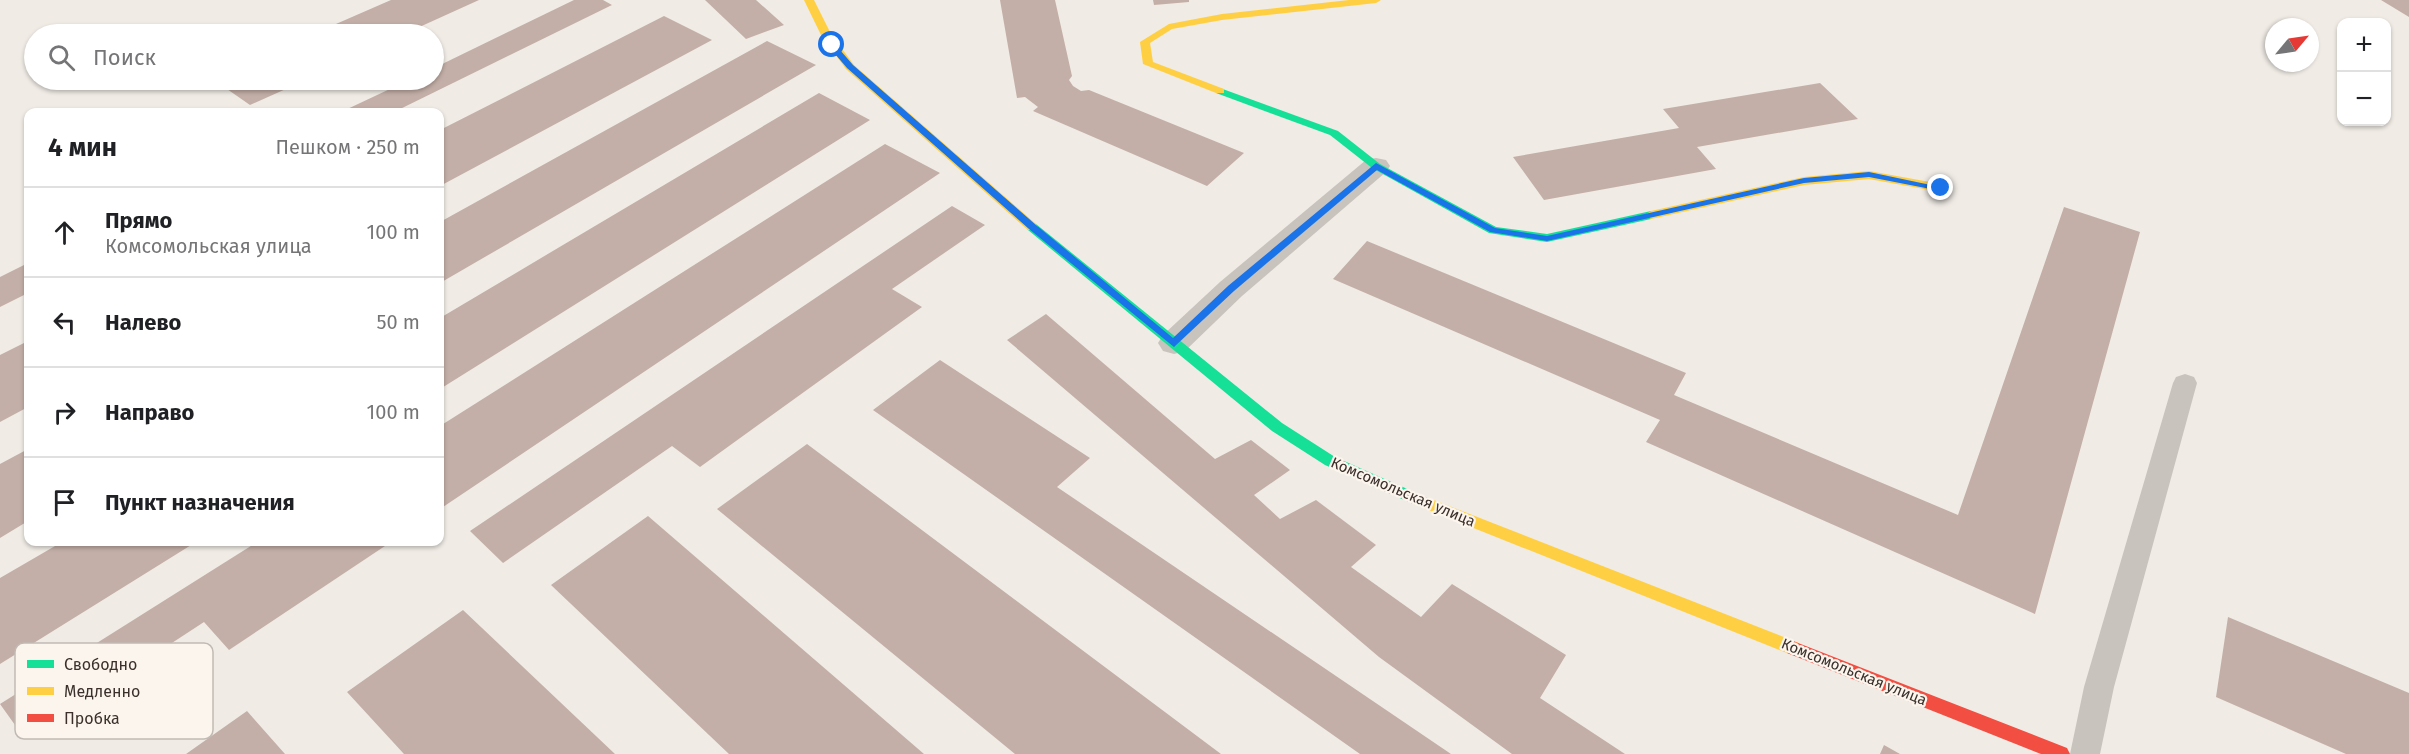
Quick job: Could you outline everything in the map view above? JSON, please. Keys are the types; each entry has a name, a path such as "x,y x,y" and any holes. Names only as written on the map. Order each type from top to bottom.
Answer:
{"street":[{"name":"Комсомольская улица","path":"809,0 816,19 832,45 850,67 1032,227 1174,344 1277,427 1330,461 1406,495 2061,754"},
{"path":"1376,0 1222,17 1169,27 1145,42 1148,64 1334,134 1376,166 1493,230 1547,238 1804,181 1869,175 1941,188"},
{"path":"1174,344 1231,289 1376,166"}],"lane":[{"path":"2085,754 2100,687 2185,383"}],"building":[{"path":"391,0 479,0 426,24 336,24"},
{"path":"574,0 603,0 612,5 444,87 444,63"},
{"path":"705,0 756,0 784,25 746,39"},
{"path":"1000,0 1055,0 1072,76 1069,80 1073,86 1081,91 1089,90 1244,153 1207,186 1033,111 1038,107 1025,97 1017,98"},
{"path":"1153,0 1189,0 1189,2 1154,5"},
{"path":"2381,0 2409,0 2409,17"},
{"path":"664,16 712,40 444,184 444,128"},
{"path":"767,41 816,65 444,281 444,220"},
{"path":"1820,83 1858,119 1697,147 1716,169 1544,200 1513,157 1679,128 1663,109"},
{"path":"228,90 284,90 250,105"},
{"path":"388,90 439,90 402,108 350,108"},
{"path":"819,93 870,120 444,386 444,316"},
{"path":"885,144 940,173 444,506 444,423"},
{"path":"952,206 985,225 892,289 922,307 700,467 672,446 503,563 470,531"},
{"path":"2064,207 2140,232 2035,614 1646,442 1660,420 1333,279 1367,241 1686,373 1674,395 1958,515"},
{"path":"24,265 24,295 0,307 0,277"},
{"path":"1046,314 1215,459 1251,440 1290,470 1254,495 1280,519 1316,500 1376,545 1351,567 1421,617 1452,584 1566,655 1540,698 1625,754 1512,754 1379,657 1007,340"},
{"path":"24,343 24,409 0,422 0,355"},
{"path":"940,360 1090,458 1057,487 1451,754 1360,754 873,410"},
{"path":"807,444 1221,754 1015,754 717,509"},
{"path":"24,451 24,523 0,538 0,464"},
{"path":"648,516 924,754 729,754 551,585"},
{"path":"55,546 190,546 34,643 15,643 15,655 0,664 0,578"},
{"path":"251,546 385,546 229,650 204,622 172,643 97,643"},
{"path":"463,610 615,754 404,754 347,692"},
{"path":"2228,617 2409,693 2409,754 2346,754 2216,697"},
{"path":"15,695 15,725 0,704"},
{"path":"247,711 285,754 186,754 207,739 213,739 213,735"},
{"path":"1884,745 1900,754 1880,754"}],"traffic: fast":[{"path":"1220,91 1334,133 1376,166 1493,230 1547,238 1651,215"},
{"path":"1032,227 1277,427 1330,461 1416,499"}],"traffic: slow":[{"path":"809,0 826,35 850,67 1032,227"},
{"path":"1220,91 1148,64 1145,42 1169,27 1222,17 1376,0"},
{"path":"1651,215 1804,181 1869,175 1941,188"},
{"path":"1416,499 1793,648"}],"traffic: jam":[{"path":"1793,648 2061,754"}],"route":[{"path":"832,45 850,67 1032,227 1174,344 1231,289 1376,166 1493,230 1547,238 1804,181 1869,175 1941,188"}]}
